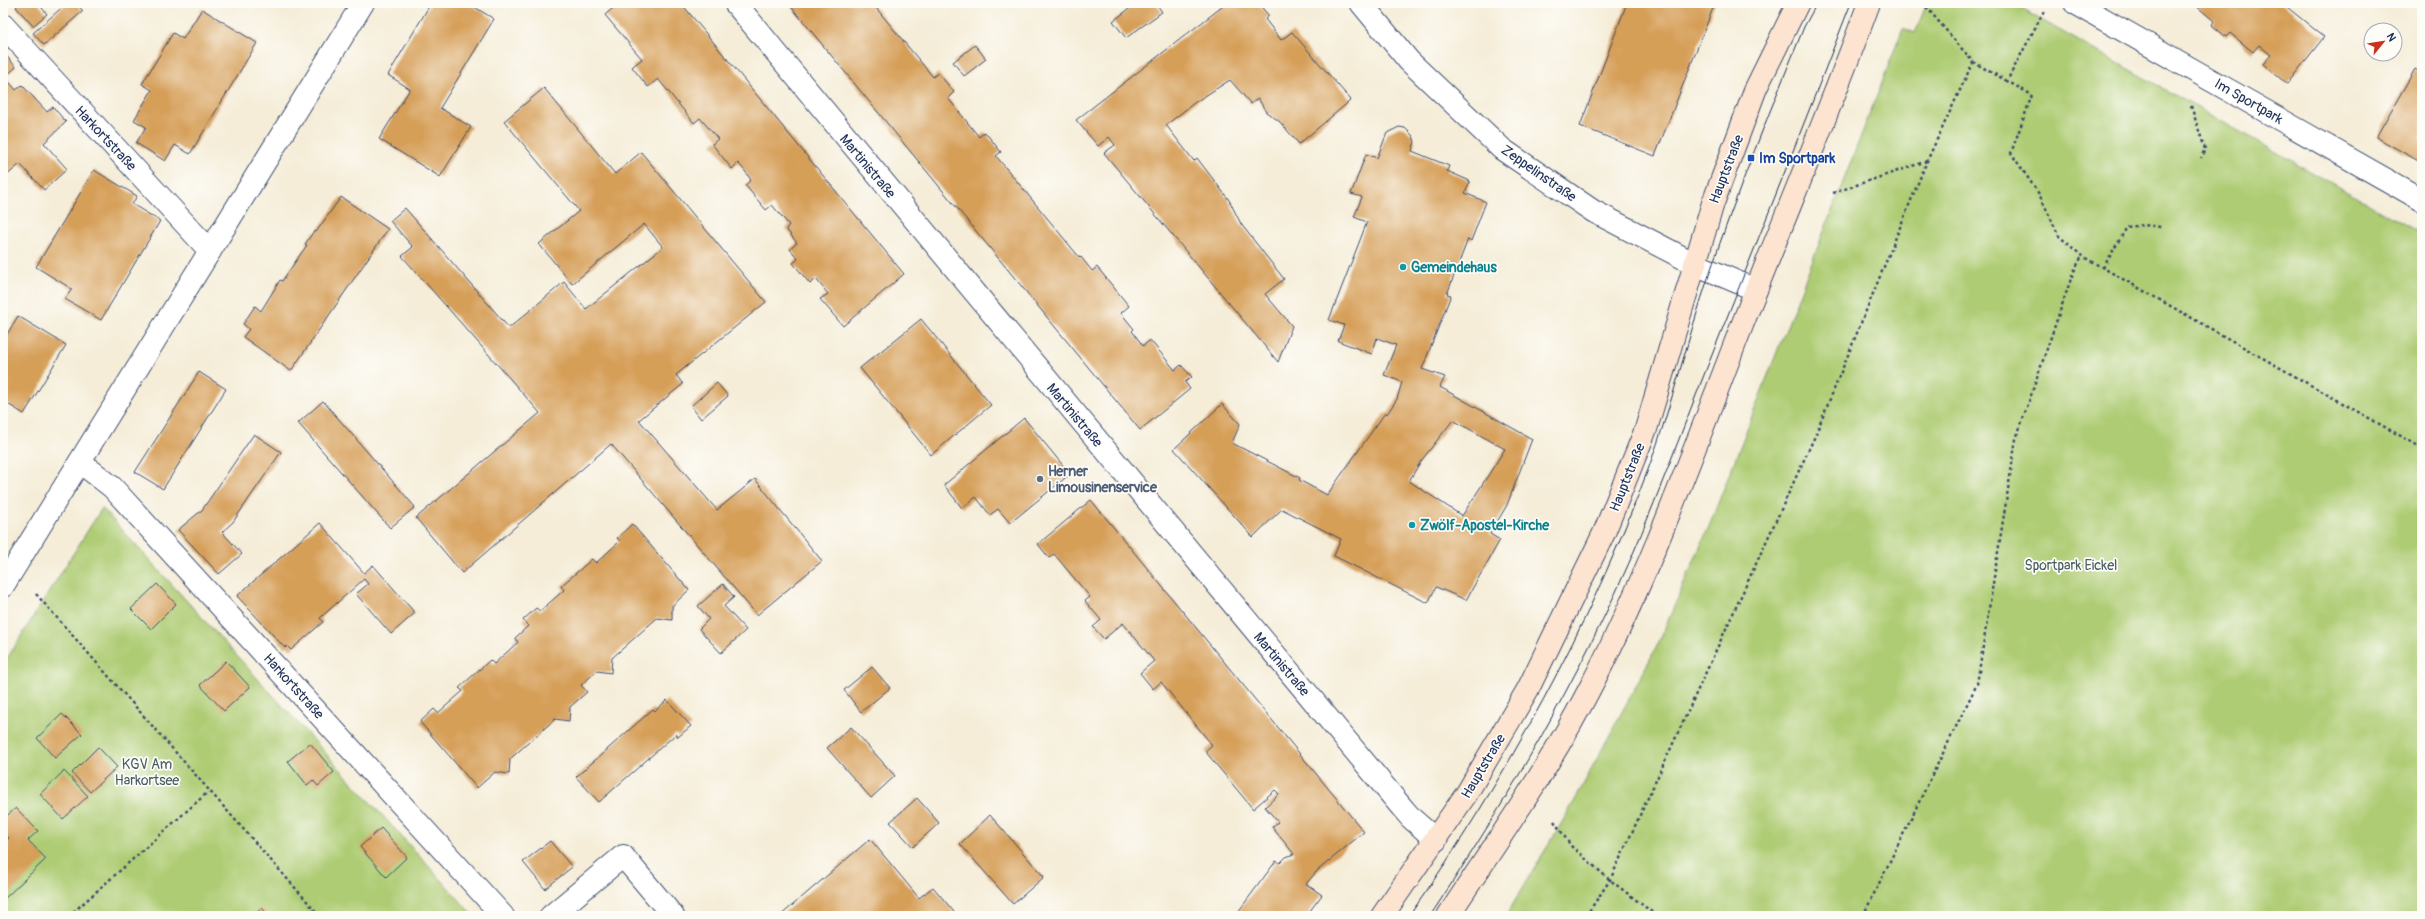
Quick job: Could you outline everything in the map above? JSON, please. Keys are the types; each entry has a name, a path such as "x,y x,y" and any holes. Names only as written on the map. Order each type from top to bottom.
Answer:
{"street":[{"path":"9,577 363,3"},
{"name":"Martinistraße","path":"735,3 1407,814 1436,840"},
{"name":"Zeppelinstraße","path":"1361,3 1409,61 1502,149 1593,210 1695,264 1756,290"},
{"name":"Hauptstraße","path":"1382,916 1436,840 1467,793 1528,690 1604,533 1646,429 1713,203 1756,88 1798,3"},
{"path":"1448,916 1532,789 1590,688 1642,577 1830,109 1869,3"},
{"name":"Im Sportpark","path":"2075,3 2422,200"},
{"name":"Harkortstraße","path":"3,25 210,251"},
{"name":"Harkortstraße","path":"80,462 112,487 503,916"},
{"path":"551,916 623,856 673,916"}],"path":[{"path":"1923,3 1973,62 2032,96 2011,154 2039,194 2059,236 2082,256 2422,448"},
{"path":"2007,81 2045,10"},
{"path":"1586,916 1610,880 1815,436 1927,161 1973,62"},
{"path":"2191,105 2205,149 2201,158"},
{"path":"1833,193 1927,161"},
{"path":"2103,268 2127,227 2144,225 2161,227"},
{"path":"1863,916 1977,684 2016,439 2073,273 2082,256"},
{"path":"9,577 208,792 320,916"},
{"path":"69,916 208,792"},
{"path":"1554,822 1571,846 1610,880 1657,916"}],"green space":[{"name":"Sportpark Eickel","path":"1927,3 2011,3 2422,234 2422,916 1506,916 1574,802 1657,646 1710,524 1903,28 1915,33"},
{"name":"KGV Am Harkortsee","path":"102,508 474,916 3,916 3,665"}],"building":[{"path":"21,3 38,3 47,14 33,26 16,7"},
{"path":"67,3 76,3 83,11 44,45 33,33"},
{"path":"431,3 468,3 494,19 440,108 471,127 440,177 379,139 410,89 388,75"},
{"path":"619,3 681,3 904,274 843,326 820,299 828,294 816,279 810,284 793,263 798,259 790,249 797,243 786,229 789,225 772,205 766,210 745,185 751,180 745,171 738,163 732,169 712,144 718,139 700,118 694,123 658,79 648,87 632,67 642,59 605,15"},
{"path":"788,3 872,3 933,77 938,73 954,92 948,98 979,137 985,132 1001,152 996,156 1080,258 1081,257 1092,271 1097,267 1129,306 1121,313 1134,329 1132,331 1143,346 1150,340 1175,370 1181,365 1192,377 1185,382 1190,389 1140,430"},
{"path":"1137,3 1156,3 1162,12 1126,38 1113,21"},
{"path":"1227,3 1258,3 1269,16 1265,19 1281,40 1292,32 1351,100 1299,144 1279,121 1266,112 1258,98 1251,104 1230,80 1194,103 1166,125 1194,161 1197,158 1229,200 1241,224 1284,279 1265,294 1292,326 1278,362 1104,153 1115,145 1109,137 1098,146 1076,120"},
{"path":"1627,3 1715,3 1655,156 1580,126"},
{"path":"2193,3 2282,3 2324,37 2287,84 2263,64 2271,55 2259,45 2253,52 2230,33 2226,37 2212,25 2214,21"},
{"path":"202,9 257,43 190,154 175,145 165,161 136,143 146,127 134,120 152,90 142,84 173,33 183,39"},
{"path":"975,45 986,59 964,76 953,62"},
{"path":"3,52 16,67 5,77 16,90 22,85 47,112 53,107 66,122 44,143 67,169 44,190 20,164 5,177 3,175"},
{"path":"2415,69 2422,73 2422,163 2376,137"},
{"path":"544,88 615,174 641,152 766,302 676,375 683,384 639,420 717,510 755,479 822,561 757,615 611,444 462,573 416,518 540,413 402,256 413,247 390,221 405,208 509,328 564,282 586,309 663,247 644,224 572,284 539,244 579,211 504,121"},
{"path":"1399,127 1405,128 1413,136 1415,142 1412,151 1449,166 1447,171 1470,181 1465,193 1486,202 1471,241 1468,239 1447,294 1451,295 1422,369 1445,377 1440,387 1532,439 1507,505 1490,534 1500,540 1466,600 1436,587 1428,603 1334,556 1341,539 1282,509 1253,537 1174,449 1222,404 1240,424 1232,443 1300,478 1299,480 1327,495 1385,413 1387,414 1397,399 1402,382 1384,375 1396,345 1377,338 1372,354 1338,341 1344,325 1329,320 1367,222 1354,217 1362,197 1351,194 1366,154 1377,158 1387,133","holes":["1453,420 1505,449 1462,516 1409,481 1421,461"]},
{"path":"94,170 137,196 132,204 160,221 101,320 65,299 72,289 36,267"},
{"path":"341,197 388,229 291,371 243,337 249,329 243,324 255,306 261,311 280,280 282,281 307,245 305,244 314,231 316,232"},
{"path":"18,316 66,345 24,414 3,401 3,341"},
{"path":"921,319 991,405 931,455 860,368"},
{"path":"199,372 226,389 163,489 135,472"},
{"path":"717,383 728,396 701,419 691,406"},
{"path":"323,401 415,507 390,528 298,423"},
{"path":"1024,418 1070,474 1010,523 998,509 990,515 976,497 962,508 944,485"},
{"path":"254,434 281,452 233,522 222,532 242,554 219,574 178,530 202,510"},
{"path":"1091,500 1364,832 1317,871 1306,884 1322,895 1306,916 1235,916 1276,861 1280,863 1286,857 1294,854 1272,827 1278,822 1265,807 1279,794 1275,790 1253,809 1205,751 1212,745 1161,682 1153,689 1140,673 1154,661 1123,623 1104,639 1093,627 1101,620 1085,601 1090,597 1054,554 1049,558 1038,544"},
{"path":"320,523 364,573 373,565 415,613 391,634 356,594 368,584 364,579 320,618 323,622 291,650 287,646 285,648 237,596"},
{"path":"632,524 689,590 672,606 672,620 657,618 612,658 611,673 597,671 581,685 587,692 570,707 569,721 555,719 510,759 509,774 495,772 477,788 420,722 434,709 438,713 463,691 459,688 490,660 494,664 518,642 515,638 528,626 523,620 536,608 540,611 564,590 561,586 592,559 596,563 620,541 617,538"},
{"path":"157,584 176,604 151,629 131,609"},
{"path":"723,584 734,597 724,606 746,630 721,653 699,629 709,619 698,606"},
{"path":"226,661 250,687 224,711 200,685"},
{"path":"872,667 890,688 861,712 844,690"},
{"path":"667,700 691,726 678,737 676,734 599,802 576,777 653,709 655,711"},
{"path":"62,714 82,734 55,758 37,738"},
{"path":"851,727 895,776 871,798 827,748"},
{"path":"310,743 334,772 318,786 313,780 307,785 288,761"},
{"path":"98,747 117,767 90,792 72,773"},
{"path":"64,771 88,796 63,819 40,794"},
{"path":"917,798 939,823 913,847 890,822"},
{"path":"16,808 38,831 28,840 46,859 3,900 3,843 9,838 3,832 3,819"},
{"path":"990,815 1044,877 1013,904 960,844"},
{"path":"381,828 407,857 386,877 360,847"},
{"path":"870,839 919,898 933,887 954,912 949,916 780,916"},
{"path":"550,841 572,867 545,889 523,862"},
{"path":"262,908 269,916 253,916"}],"tram line":[{"path":"1409,916 1480,810 1544,699 1573,642 1626,526 1649,467 1701,299 1731,212 1804,27 1817,3"},
{"path":"1430,916 1499,809 1542,736 1582,661 1629,564 1851,3"}],"place":[{"name":"Im Sportpark","path":"1751,158"},
{"name":"Gemeindehaus","path":"1403,267"},
{"name":"Herner Limousinenservice","path":"1040,479"},
{"name":"Zwölf-Apostel-Kirche","path":"1412,525"}]}
